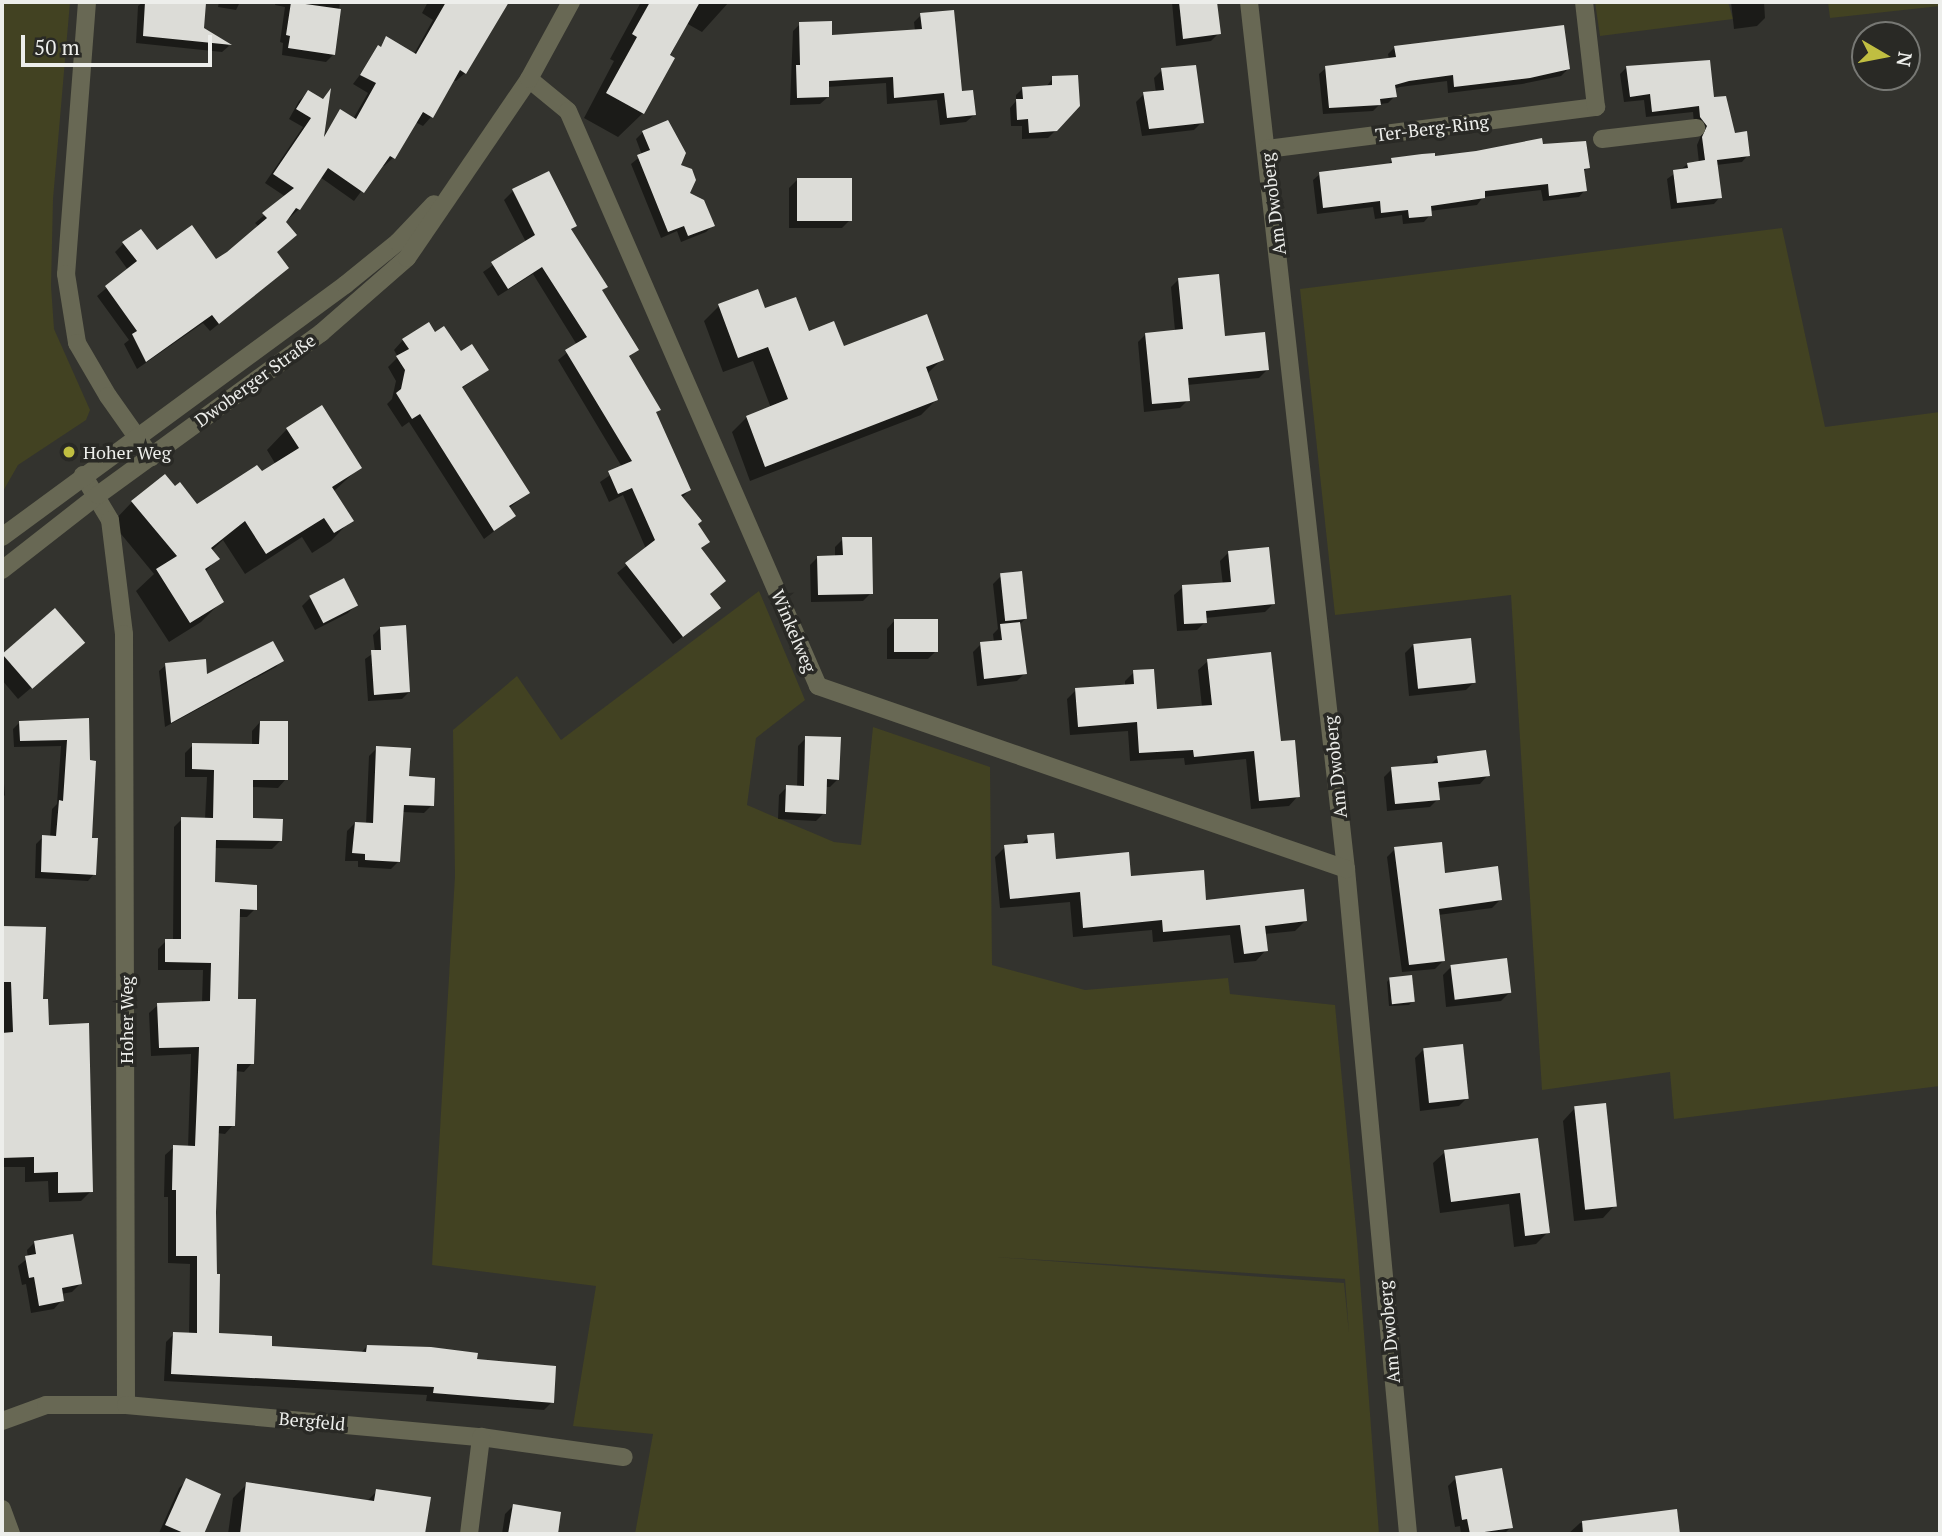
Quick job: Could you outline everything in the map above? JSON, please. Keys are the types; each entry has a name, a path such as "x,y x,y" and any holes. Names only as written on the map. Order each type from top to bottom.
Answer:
{"street":[{"path":"87,2 66,274 77,343 108,396 151,457"},
{"name":"Dwoberger Straße","path":"2,570 98,495 321,332 398,267 477,159 529,79 571,2"},
{"name":"Am Dwoberg","path":"1249,2 1346,869 1408,1534"},
{"path":"1584,2 1602,144 1696,128"},
{"name":"Winkelweg","path":"529,79 568,111 818,686 1346,869"},
{"name":"Ter-Berg-Ring","path":"1267,149 1596,107"},
{"name":"Dwoberger Straße","path":"2,537 345,285 398,242 477,159"},
{"name":"Hoher Weg","path":"83,475 98,495 110,520 124,634 126,1405"},
{"name":"Bergfeld","path":"2,1421 46,1405 126,1405 481,1437 624,1457"},
{"path":"469,1534 481,1437"},
{"path":"2,1509 11,1534"}],"shaded area":[{"path":"2,2 70,2 53,199 51,286 54,329 90,410 86,420 18,465 2,493"},
{"path":"1595,2 1728,2 1733,19 1600,36"},
{"path":"1828,2 1940,2 1940,6 1830,18"},
{"path":"1782,228 1825,427 1940,412 1940,1086 1674,1119 1670,1072 1542,1090 1511,595 1335,615 1300,289"},
{"path":"759,591 805,700 756,738 747,805 834,842 861,845 873,727 990,767 992,965 1085,990 1228,978 1230,994 1335,1005 1357,1240 1379,1534 635,1534 653,1434 573,1426 596,1286 432,1265 455,876 453,730 517,676 561,740","holes":["995,1257 1345,1279 1349,1333 1344,1283"]}],"building":[{"path":"145,2 206,3 204,28 232,45 143,36"},
{"path":"291,2 341,9 335,55 288,48 290,36 286,35"},
{"path":"446,2 509,2 466,74 460,70 433,118 423,112 395,159 390,156 364,193 328,168 300,210 296,208 286,222 297,235 277,252 289,268 219,324 212,315 146,362 132,334 137,331 105,286 137,261 122,242 141,229 157,250 192,225 216,259 227,252 267,218 262,213 294,188 273,174 311,118 296,109 308,90 323,99 331,88 324,137 340,109 356,119 376,83 360,75 378,45 381,47 386,36 416,54"},
{"path":"650,2 700,2 670,55 675,58 644,114 606,93 637,37 632,34"},
{"path":"1179,2 1217,2 1221,34 1183,39"},
{"path":"954,10 962,91 973,90 976,115 947,118 944,93 894,98 893,77 829,81 829,97 797,98 796,65 800,65 799,22 832,21 832,35 922,29 920,13"},
{"path":"1564,25 1570,69 1530,78 1454,87 1453,75 1409,81 1395,85 1397,97 1380,99 1381,105 1329,108 1325,66 1396,57 1394,46"},
{"path":"1710,60 1714,97 1726,96 1735,133 1747,131 1750,156 1717,160 1722,198 1677,203 1673,170 1688,168 1687,163 1705,160 1702,137 1707,126 1700,117 1699,106 1652,112 1650,94 1630,97 1626,66"},
{"path":"1196,65 1204,123 1149,129 1143,92 1164,90 1161,68"},
{"path":"1078,75 1080,106 1057,131 1029,133 1028,119 1017,120 1016,99 1023,99 1022,87 1052,85 1052,76"},
{"path":"668,120 686,153 681,165 692,169 696,180 690,193 704,200 715,226 688,236 684,226 668,232 637,155 650,150 642,131"},
{"path":"1542,138 1543,144 1586,141 1590,168 1584,169 1587,191 1549,196 1548,184 1485,191 1485,198 1431,206 1432,216 1409,218 1408,210 1381,213 1380,201 1323,208 1319,172 1392,163 1391,158 1476,151"},
{"path":"549,171 577,226 571,229 608,287 602,290 639,350 629,356 661,410 656,412 691,490 681,495 702,521 698,524 710,542 701,548 726,581 710,594 721,608 683,637 625,563 655,540 632,488 618,494 608,471 632,461 565,350 587,337 542,267 508,289 491,262 535,235 512,189"},
{"path":"797,178 852,178 852,221 797,221"},
{"path":"1219,274 1225,336 1265,332 1269,370 1188,378 1190,401 1152,404 1145,333 1183,329 1178,278"},
{"path":"758,289 765,308 796,297 809,331 834,321 844,346 927,314 944,360 926,367 938,400 765,467 746,416 788,399 768,347 738,358 718,304"},
{"path":"429,322 435,332 444,326 461,351 472,344 489,370 462,387 530,493 509,506 516,516 494,531 420,414 412,419 396,393 401,389 405,370 396,356 409,349 402,339"},
{"path":"322,405 362,468 332,487 354,521 334,533 324,518 266,554 245,521 211,548 220,559 205,569 224,602 190,623 156,569 177,556 131,501 165,474 175,486 180,482 197,504 257,465 262,471 299,448 286,428"},
{"path":"842,537 872,537 873,594 818,595 817,556 843,555"},
{"path":"1269,547 1275,604 1206,611 1207,623 1184,624 1182,585 1231,582 1228,551"},
{"path":"1022,571 1027,619 1005,621 1000,573"},
{"path":"344,578 358,606 323,623 309,596"},
{"path":"55,608 85,643 32,689 2,654"},
{"path":"894,619 938,619 938,652 894,652"},
{"path":"1020,622 1027,674 984,679 980,642 1002,640 1000,624"},
{"path":"406,625 410,692 374,695 371,650 381,650 380,627"},
{"path":"1471,638 1476,683 1418,689 1413,644"},
{"path":"273,641 284,661 171,723 165,663 206,659 207,674"},
{"path":"1271,652 1281,741 1295,740 1300,797 1259,801 1254,751 1194,757 1193,750 1139,753 1137,722 1078,727 1075,688 1134,684 1133,670 1154,669 1157,709 1212,705 1207,659"},
{"path":"89,718 90,760 96,761 92,838 98,838 96,875 41,872 42,835 56,836 59,800 63,801 67,740 20,741 19,721"},
{"path":"260,721 288,721 288,780 253,780 253,818 283,819 282,841 216,840 215,882 257,885 257,910 240,909 238,999 256,999 254,1064 237,1064 235,1126 219,1126 216,1212 217,1274 220,1274 219,1333 272,1336 272,1346 366,1352 367,1345 431,1347 478,1353 477,1359 556,1366 554,1403 433,1393 434,1387 171,1374 173,1332 197,1333 197,1256 176,1256 176,1190 172,1190 173,1145 195,1146 199,1047 159,1048 157,1003 210,1001 211,963 165,962 165,939 181,939 181,817 213,818 214,770 192,769 192,743 259,744"},
{"path":"805,736 841,737 839,780 827,779 826,814 785,812 786,785 804,786"},
{"path":"376,746 411,748 409,776 435,778 434,806 404,805 400,862 365,860 365,854 352,853 355,822 373,823"},
{"path":"1486,750 1490,776 1438,782 1440,800 1395,804 1391,767 1438,763 1437,756"},
{"path":"1054,833 1056,859 1129,852 1131,876 1204,870 1206,900 1304,889 1307,921 1265,926 1268,951 1244,954 1240,925 1163,932 1162,920 1083,928 1080,892 1010,899 1004,845 1028,843 1027,835"},
{"path":"1442,842 1445,873 1498,866 1502,900 1439,909 1445,961 1409,965 1394,847"},
{"path":"2,926 46,927 43,999 48,999 49,1025 89,1023 93,1192 58,1193 58,1172 34,1173 34,1157 2,1158 2,1033 13,1032 11,982 2,982"},
{"path":"1507,958 1511,993 1455,1000 1450,965"},
{"path":"1412,975 1415,1002 1392,1004 1389,977"},
{"path":"1463,1044 1469,1099 1429,1103 1423,1048"},
{"path":"1606,1103 1617,1206 1585,1210 1574,1106"},
{"path":"1538,1138 1550,1233 1525,1236 1520,1193 1451,1202 1444,1150"},
{"path":"73,1234 82,1284 62,1288 64,1301 39,1306 34,1277 29,1278 25,1256 36,1254 34,1241"},
{"path":"1502,1468 1513,1528 1470,1534 1467,1519 1462,1520 1455,1476"},
{"path":"186,1478 221,1494 204,1534 186,1534 165,1525"},
{"path":"246,1482 374,1501 376,1489 431,1497 425,1534 240,1534"},
{"path":"513,1504 561,1512 558,1534 508,1534"},
{"path":"1677,1509 1680,1534 1583,1534 1582,1521"}],"place":[{"name":"Hoher Weg","path":"69,452"}]}
